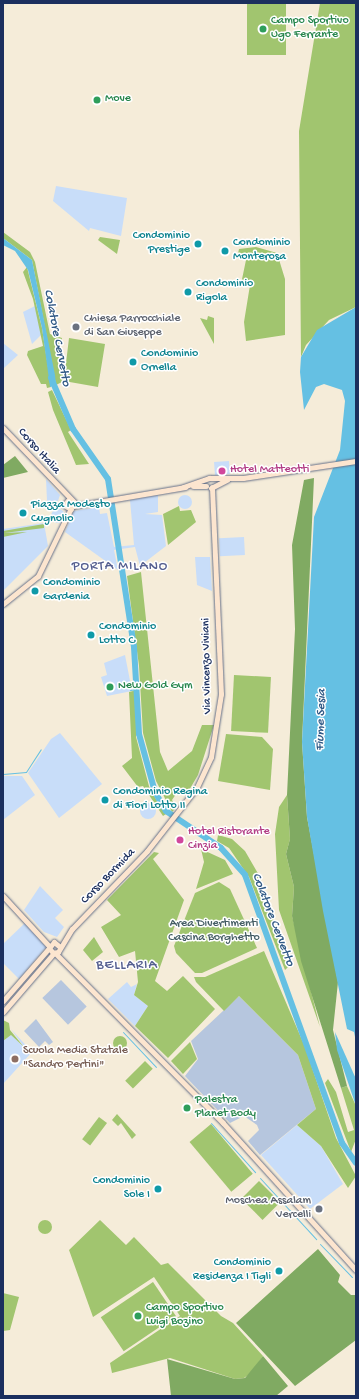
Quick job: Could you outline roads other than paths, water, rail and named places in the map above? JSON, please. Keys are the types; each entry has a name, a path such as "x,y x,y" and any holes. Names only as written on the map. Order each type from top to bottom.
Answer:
{"main road":[{"name":"Corso Italia","path":"3,428 67,500"},
{"path":"3,604 38,576 72,506 96,500 356,461"},
{"name":"Via Vincenzo Viviani","path":"157,837 179,811 207,766 220,705 210,484"},
{"path":"67,500 72,506"},
{"path":"67,500 72,506"},
{"name":"Corso Bormida","path":"3,1001 51,945 72,929 157,837"},
{"path":"3,896 51,945 54,953 75,971 227,1126 356,1270"},
{"name":"Corso Bormida","path":"54,953 60,948 72,929"},
{"path":"51,945 60,948 75,971"},
{"path":"3,1012 54,953"}],"water":[{"path":"3,238 32,260 56,385 50,387 42,328 28,270 15,251 3,245"},
{"name":"Fiume Sesia","path":"356,307 356,1042 354,1032 347,1029 323,911 307,817 302,742 314,517 340,450 345,401 342,390 324,384 316,387 304,410 300,372 301,357 317,330"},
{"path":"335,1032 356,1079 356,1106 337,1050"}],"waterway":[{"name":"Colatore Cervetto","path":"51,378 73,429 108,479 134,647 139,734 155,792 166,811 221,848 245,875 342,1143 356,1163"},
{"path":"130,690 138,689"},
{"path":"3,774 26,772 41,749"},
{"path":"123,1032 156,1067"},
{"path":"211,1123 255,1172"},
{"path":"260,1178 316,1239"},
{"path":"320,1244 352,1277"}],"place":[{"name":"Campo Sportivo Ugo Ferrante","path":"263,29"},
{"name":"Move","path":"97,100"},
{"name":"Condominio Prestige","path":"198,244"},
{"name":"Condominio Monterosa","path":"225,251"},
{"name":"Condominio Rigola","path":"188,292"},
{"name":"Chiesa Parrocchiale di San Giuseppe","path":"76,327"},
{"name":"Condominio Ornella","path":"133,362"},
{"name":"Hotel Matteotti","path":"222,471"},
{"name":"Piazza Modesto Cugnolio","path":"23,513"},
{"name":"Condominio Gardenia","path":"35,591"},
{"name":"Condominio Lotto C","path":"91,635"},
{"name":"New Gold Gym","path":"110,687"},
{"name":"Condominio Regina di Fiori Lotto II","path":"105,800"},
{"name":"Hotel Ristorante Cinzia","path":"180,840"},
{"name":"Scuola Media Statale \"Sandro Pertini\"","path":"15,1059"},
{"name":"Palestra Planet Body","path":"187,1108"},
{"name":"Condominio Sole I","path":"158,1189"},
{"name":"Moschea Assalam Vercelli","path":"319,1209"},
{"name":"Condominio Residenza I Tigli","path":"279,1271"},
{"name":"Campo Sportivo Luigi Bozino","path":"138,1316"}],"district":[{"name":"PORTA MILANO","path":"120,567"},
{"name":"BELLARIA","path":"127,966"}],"park label":[{"name":"Area Divertimenti Cascina Borghetto","path":"214,932"}]}
